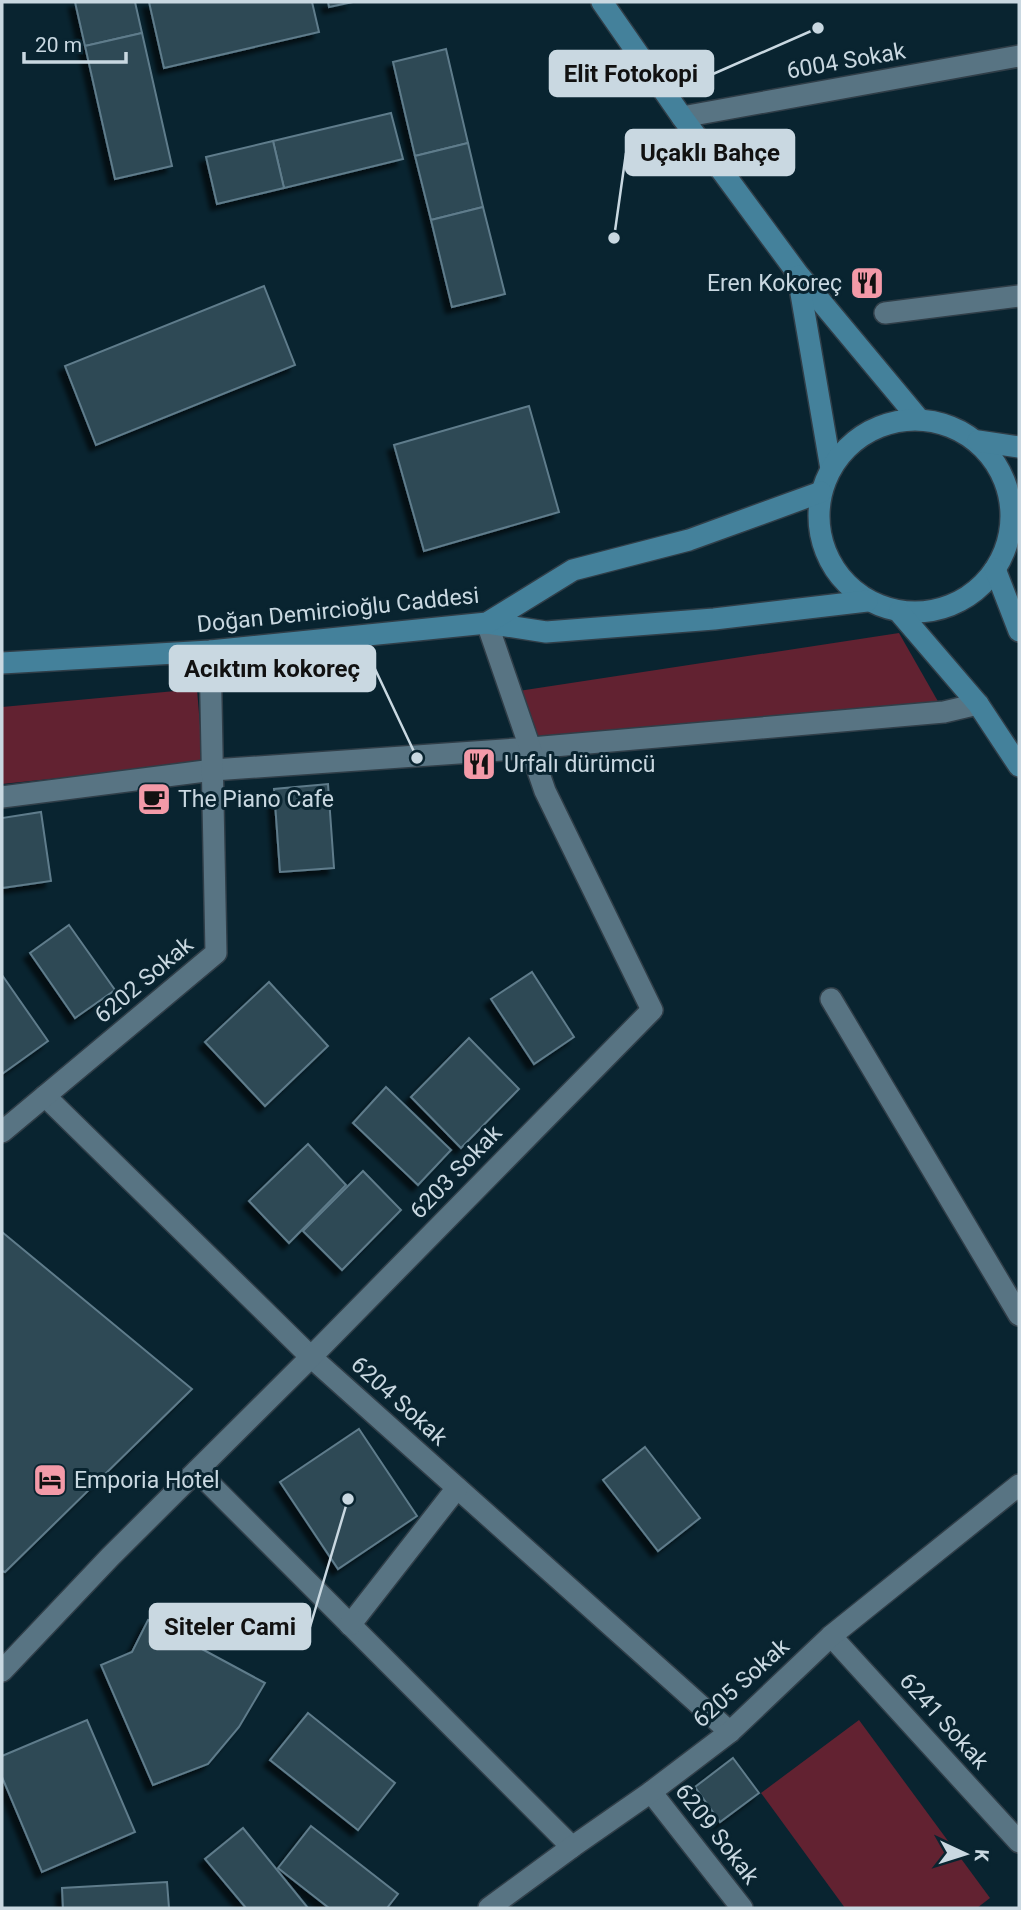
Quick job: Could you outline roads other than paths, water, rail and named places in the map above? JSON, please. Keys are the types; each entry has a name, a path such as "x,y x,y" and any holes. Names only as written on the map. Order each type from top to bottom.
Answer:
{"main road":[{"path":"602,2 682,117 798,274 918,418"},
{"path":"798,274 831,469"},
{"path":"1005,560 984,584 959,603 928,612 899,612 867,601 843,581 826,555 818,524 821,492 834,462 856,438 886,423 918,418 950,425 978,441 1019,447"},
{"path":"978,441 998,466 1010,497 1011,529 1005,560 1019,631"},
{"name":"Doğan Demircioğlu Caddesi","path":"2,663 210,652 487,623 573,570 689,540 821,492"},
{"path":"487,623 547,632 572,631 714,619 867,601"},
{"path":"899,612 978,704 1019,766"}],"street":[{"name":"6004 Sokak","path":"682,117 1019,56"},
{"path":"885,313 1019,296"},
{"name":"6203 Sokak","path":"2,1671 110,1557 312,1357 652,1010 545,791 487,623"},
{"name":"6202 Sokak","path":"2,1132 216,953 210,652"},
{"path":"2,797 212,769 531,748 944,712 978,704"},
{"path":"831,999 1019,1315"},
{"name":"6204 Sokak","path":"45,1096 312,1357 730,1732"},
{"path":"197,1471 572,1847"},
{"name":"6205 Sokak","path":"489,1908 730,1732 831,1636 1019,1485"},
{"path":"351,1625 457,1488"},
{"name":"6241 Sokak","path":"831,1636 1019,1842"},
{"name":"6209 Sokak","path":"651,1792 742,1908"}],"place":[{"name":"Elit Fotokopi","path":"818,28"},
{"name":"Uçaklı Bahçe","path":"614,238"},
{"name":"Eren Kokoreç","path":"867,283"},
{"name":"Acıktım kokoreç","path":"417,758"},
{"name":"Urfalı dürümcü","path":"479,764"},
{"name":"The Piano Cafe","path":"154,799"},
{"name":"Emporia Hotel","path":"50,1480"},
{"name":"Siteler Cami","path":"348,1499"}]}
